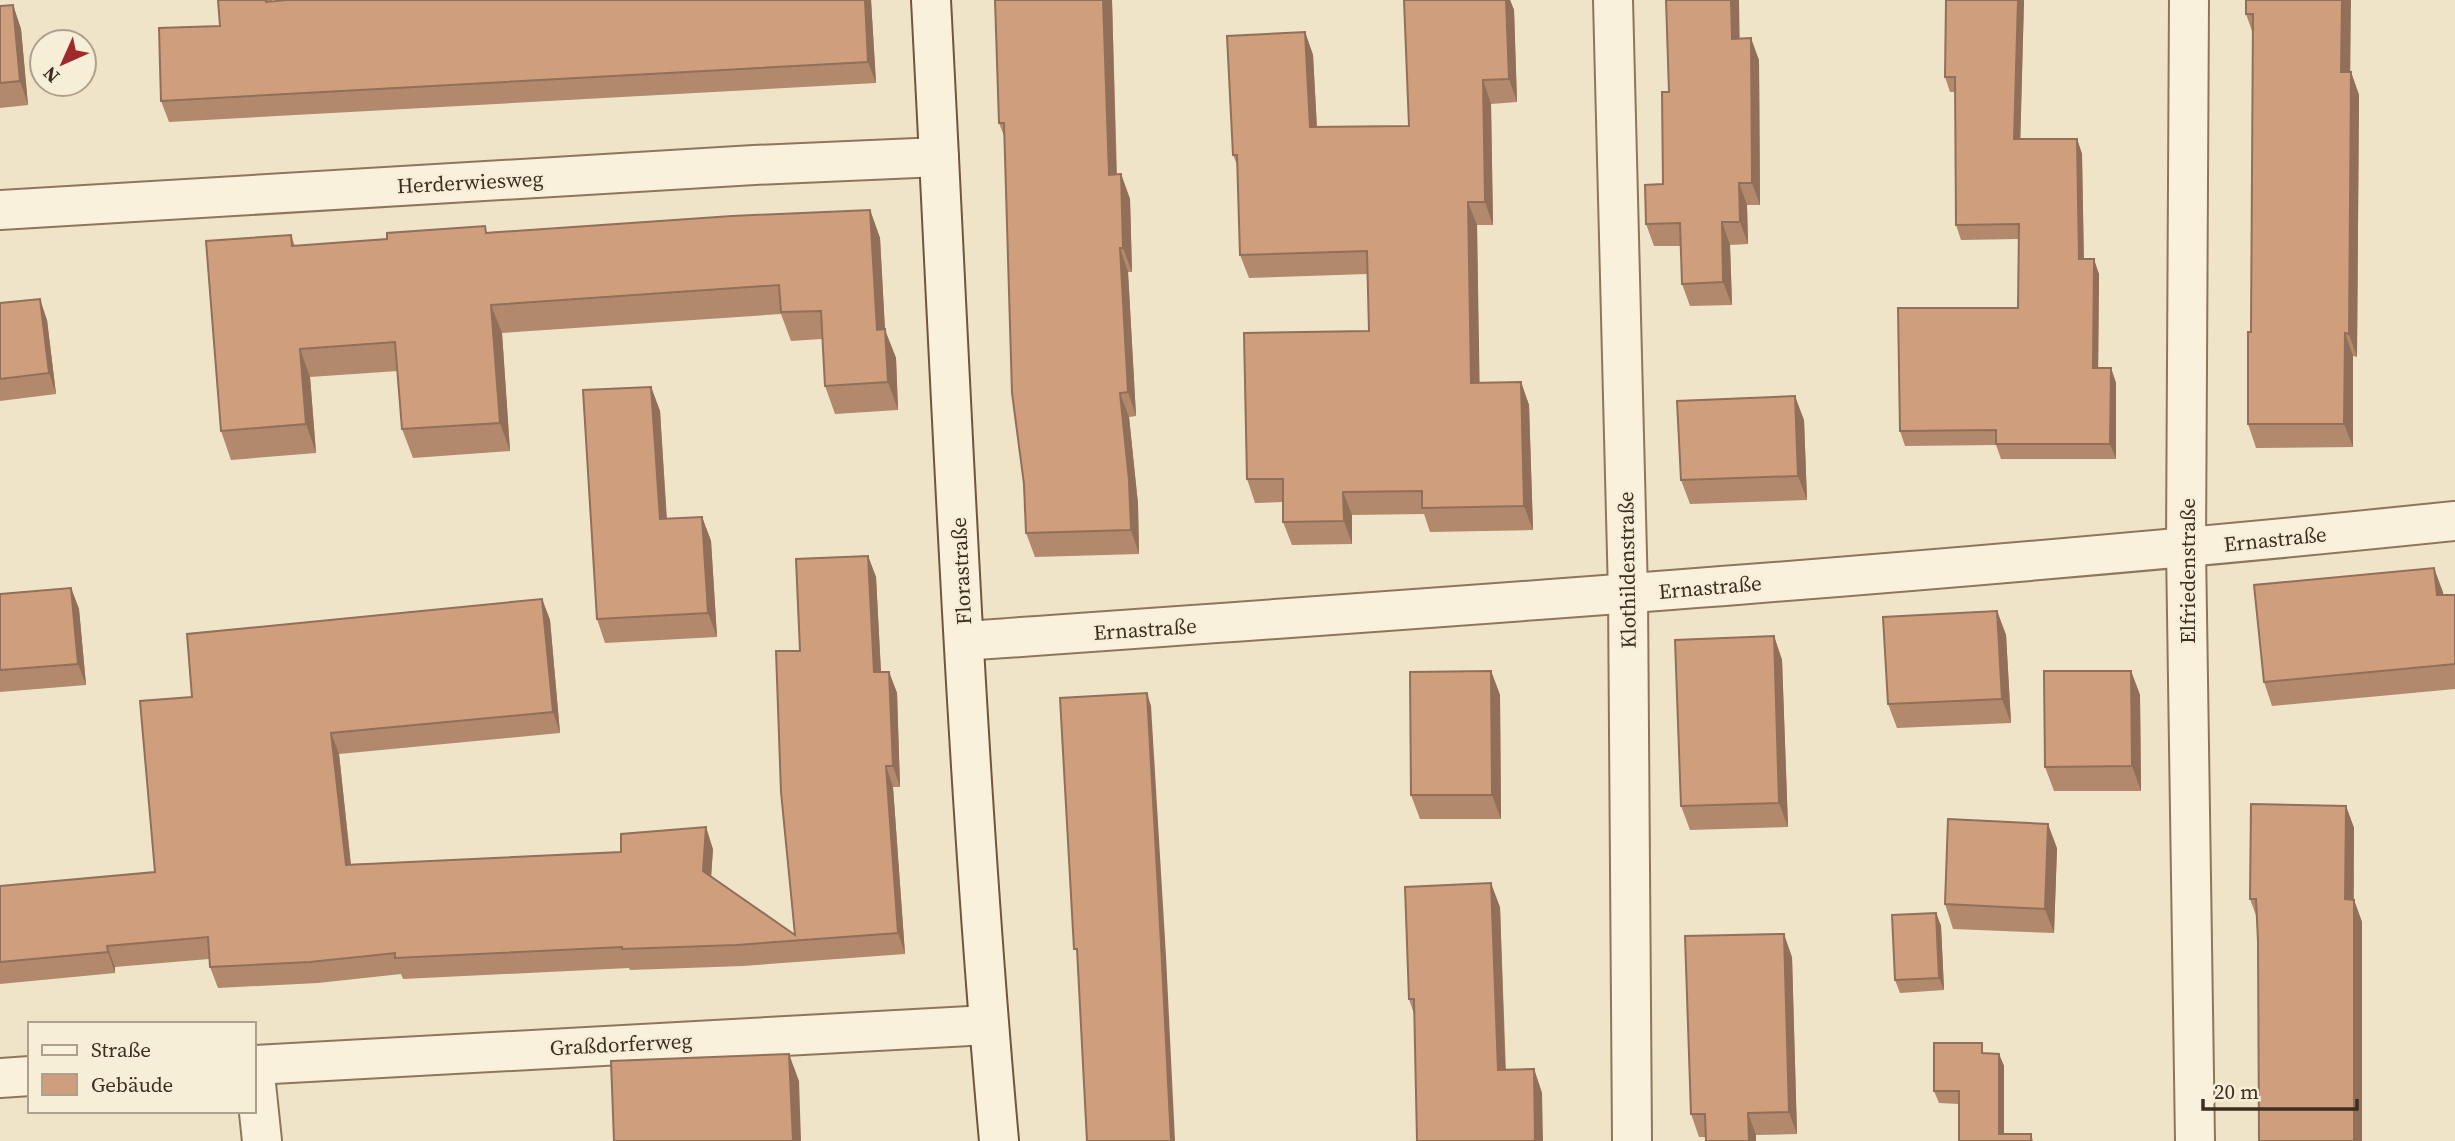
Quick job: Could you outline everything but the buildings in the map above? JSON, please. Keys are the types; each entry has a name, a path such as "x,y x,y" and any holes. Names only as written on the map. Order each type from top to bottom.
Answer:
{"street":[{"name":"Florastraße","path":"931,0 964,642 988,1025 999,1141"},
{"name":"Klothildenstraße","path":"1614,0 1629,594 1632,1141"},
{"name":"Elfriedenstraße","path":"2189,0 2186,548 2195,1141"},
{"name":"Herderwiesweg","path":"0,210 740,166 939,157"},
{"name":"Ernastraße","path":"964,642 1629,594 2186,548 2455,521"},
{"name":"Graßdorferweg","path":"256,1065 988,1025"},
{"path":"0,1078 28,1076"},
{"path":"256,1084 262,1141"}]}
